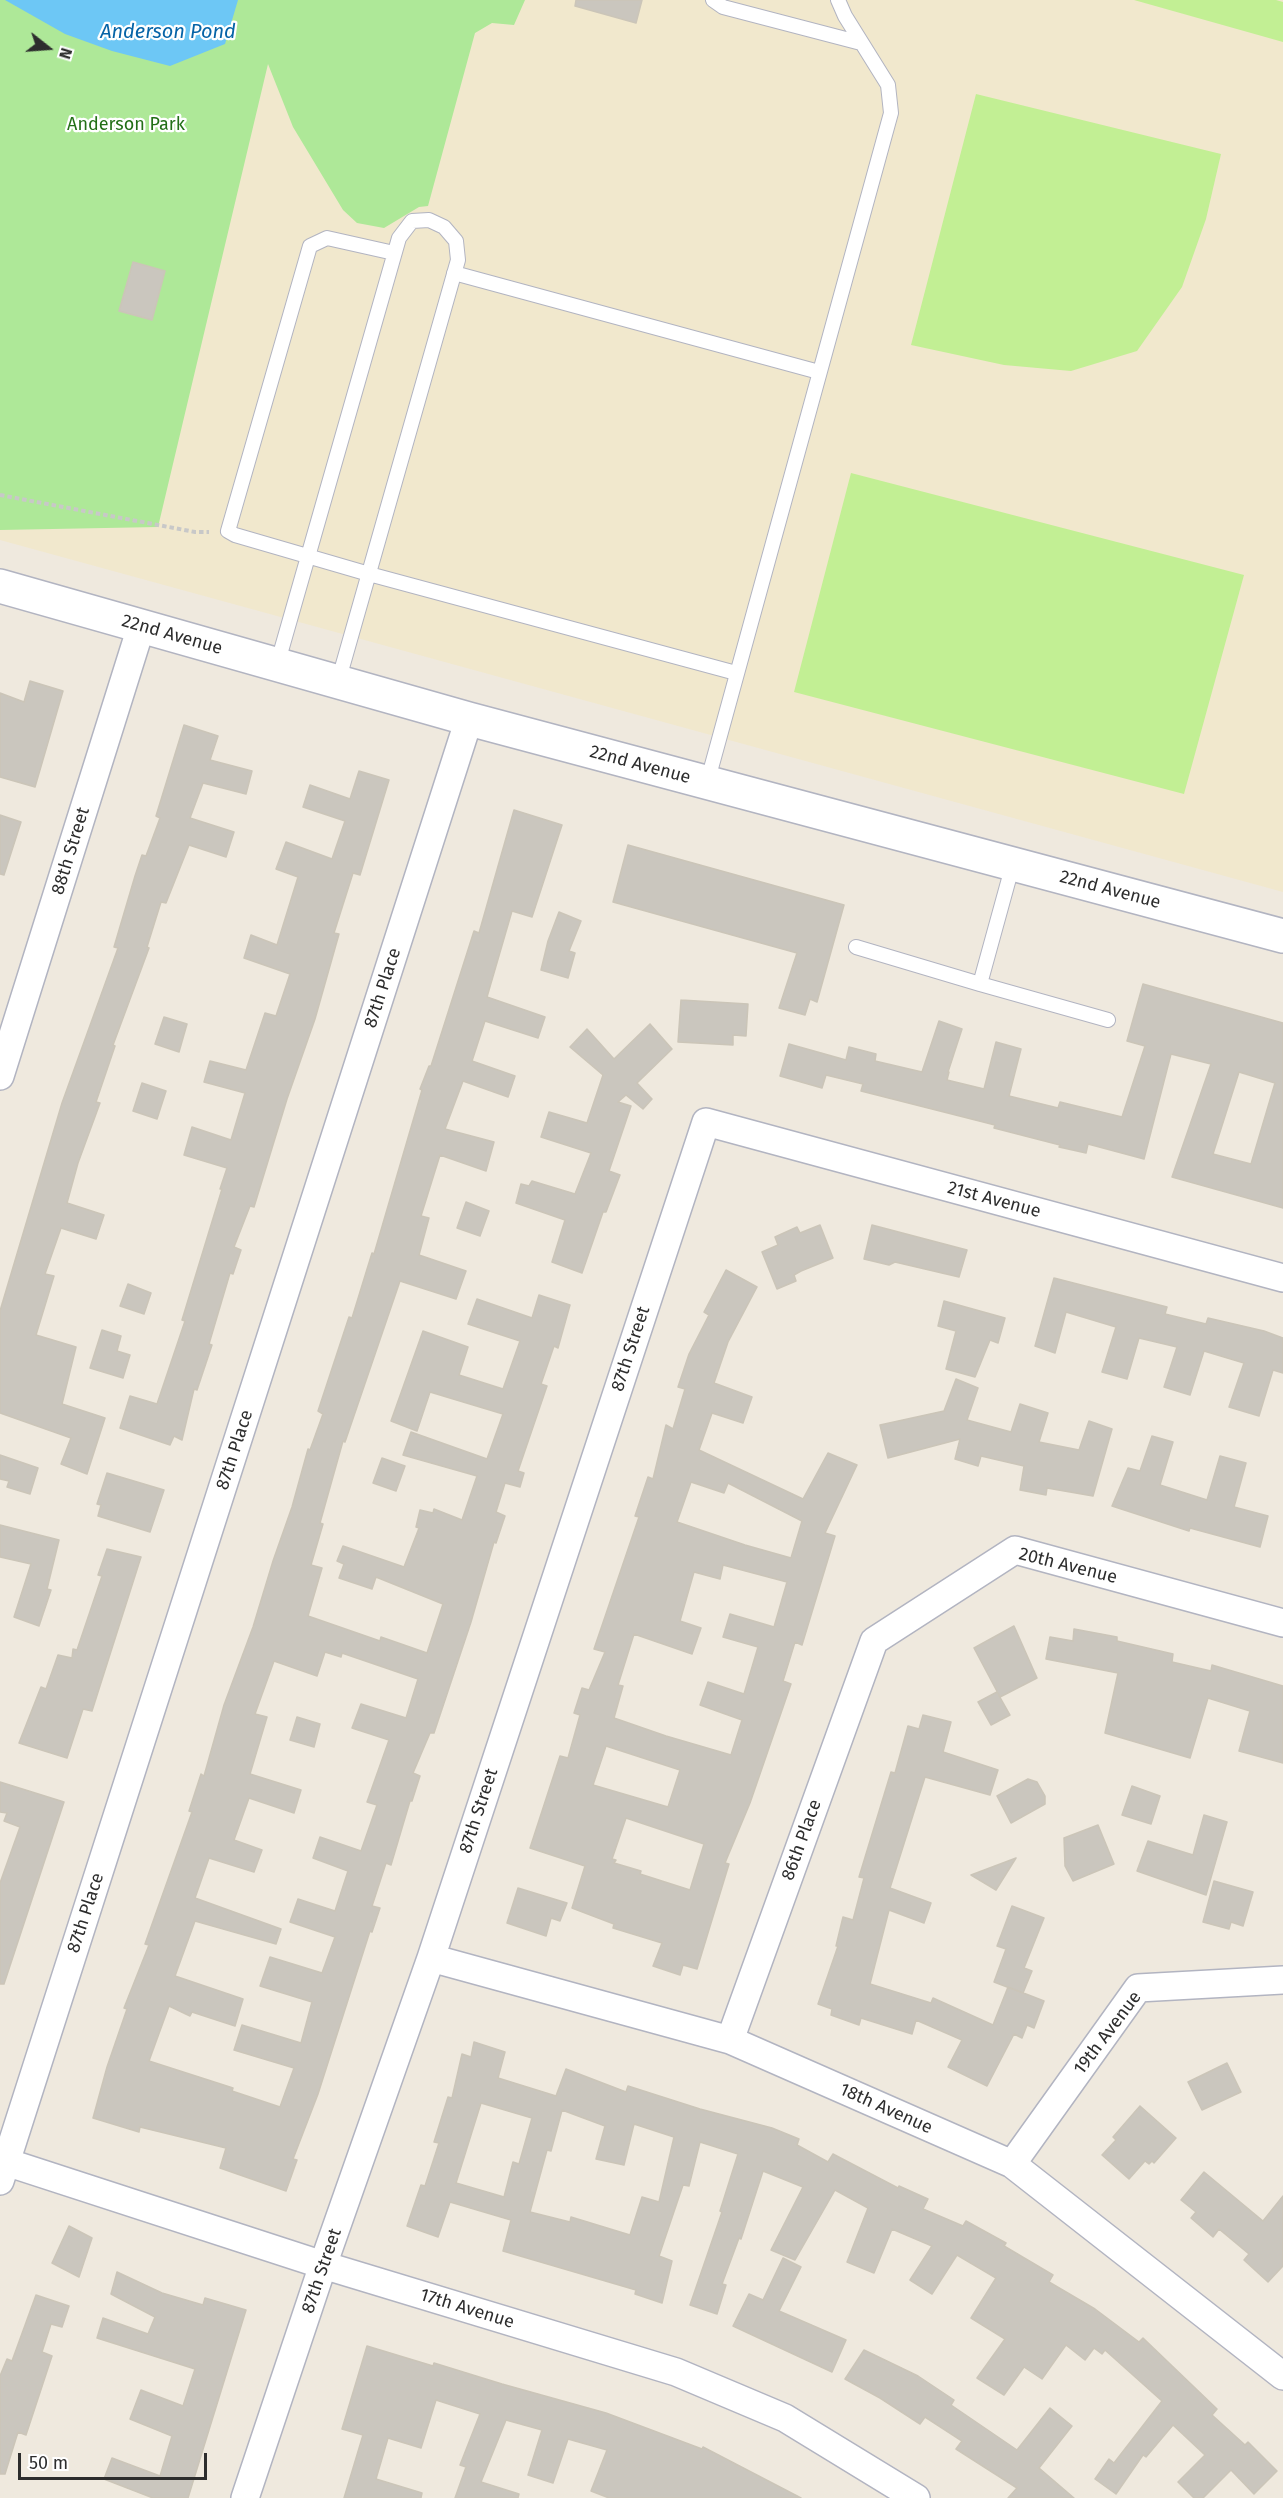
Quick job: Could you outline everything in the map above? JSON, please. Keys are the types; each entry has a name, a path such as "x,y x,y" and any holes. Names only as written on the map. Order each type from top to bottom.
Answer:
{"street":[{"name":"22nd Avenue","path":"0,586 469,719 1283,936"},
{"name":"88th Street","path":"0,1076 141,627"},
{"name":"87th Place","path":"2,2168 469,719"},
{"name":"21st Avenue","path":"706,1122 1283,1278"},
{"name":"87th Street","path":"245,2498 323,2265 431,1959 706,1122"},
{"name":"20th Avenue","path":"874,1641 1015,1550 1283,1623"},
{"name":"86th Place","path":"730,2040 874,1641"},
{"name":"18th Avenue","path":"431,1959 730,2040 1012,2164 1283,2376"},
{"name":"19th Avenue","path":"1012,2164 1138,1988 1283,1980"},
{"name":"17th Avenue","path":"2,2168 676,2372 785,2418 916,2498"}],"lane":[{"path":"713,0 723,7 861,43"},
{"path":"707,783 891,113 888,85 861,43 838,0"},
{"path":"277,665 399,238 412,221 429,220 444,227 456,241 458,260 338,682"},
{"path":"394,253 327,238 310,246 228,531 235,536 369,574 736,673"},
{"path":"454,273 819,372"},
{"path":"980,984 1013,864"},
{"path":"856,947 1108,1020"}],"path":[{"path":"0,495 195,532 228,531"}],"shaded area":[{"path":"0,0 1283,0 1283,892 0,540"}],"green space":[{"name":"Anderson Park","path":"0,0 525,0 514,25 492,23 475,33 428,206 419,207 384,228 357,223 343,210 293,127 268,64 158,527 0,530"},
{"path":"1134,0 1276,0 1283,2 1283,42"},
{"path":"976,94 1221,154 1206,219 1182,287 1137,351 1071,371 1004,365 911,345"},
{"path":"851,473 1244,575 1184,794 794,692"}],"water":[{"name":"Anderson Pond","path":"5,0 238,0 225,44 170,66 112,51 65,34"}],"building":[{"path":"576,0 642,0 636,23 575,6"},
{"path":"133,262 165,271 152,320 119,311"},
{"path":"30,681 63,691 35,787 0,777 0,693 24,702"},
{"path":"184,725 218,736 210,760 252,771 246,794 203,783 190,818 234,832 226,857 189,845 166,903 161,902 147,947 149,948 113,1045 115,1046 96,1102 100,1103 78,1163 67,1203 104,1215 96,1239 61,1228 45,1274 54,1276 36,1335 76,1347 62,1404 105,1418 87,1474 61,1464 71,1438 0,1413 0,1311 62,1103 118,948 114,947 135,876 142,855 146,856 160,818 156,816"},
{"path":"359,771 389,780 360,875 353,873 334,933 339,934 315,1019 287,1099 254,1207 250,1206 234,1247 241,1250 233,1274 230,1273 209,1344 212,1345 197,1390 194,1389 182,1440 174,1436 170,1445 120,1428 130,1396 157,1404 185,1321 182,1320 222,1189 220,1189 227,1168 184,1155 192,1127 231,1140 245,1093 204,1082 210,1061 246,1070 265,1013 276,1016 290,974 244,958 251,935 277,945 298,877 276,869 286,842 332,859 345,821 303,807 310,785 350,799"},
{"path":"514,810 562,825 532,917 512,911 487,997 545,1017 538,1038 485,1021 472,1061 515,1076 508,1097 463,1081 445,1129 494,1142 486,1171 440,1155 421,1216 429,1218 419,1255 466,1271 456,1299 400,1281 345,1442 343,1441 320,1523 323,1524 311,1565 322,1568 308,1616 380,1641 381,1637 427,1653 443,1604 376,1577 372,1589 339,1578 344,1564 337,1561 343,1546 404,1567 419,1528 416,1527 420,1510 433,1513 434,1509 462,1520 477,1476 403,1455 411,1432 487,1459 503,1414 430,1392 417,1431 391,1421 423,1331 468,1347 459,1375 503,1389 520,1341 468,1324 477,1299 532,1318 539,1295 570,1305 558,1348 554,1346 541,1384 547,1386 518,1471 524,1473 520,1487 505,1483 496,1512 505,1516 496,1543 494,1542 471,1622 434,1733 430,1733 413,1773 420,1776 391,1865 386,1863 372,1906 380,1908 372,1932 370,1931 318,2094 293,2159 297,2160 286,2191 220,2168 226,2148 140,2127 139,2132 93,2118 107,2067 127,2009 124,2008 149,1945 145,1944 192,1812 189,1811 201,1774 204,1776 224,1705 253,1627 292,1507 308,1449 310,1450 323,1414 318,1411 349,1317 352,1318 372,1253 374,1254 422,1090 420,1089 429,1066 431,1066 474,931 479,933","holes":["325,1652 341,1657 342,1653 418,1679 406,1718 361,1704 352,1728 389,1740 367,1802 377,1805 361,1851 320,1837 313,1858 348,1871 335,1911 298,1899 290,1922 335,1937 322,1973 270,1957 260,1986 312,2002 301,2043 242,2025 234,2050 294,2068 280,2107 232,2091 233,2088 149,2061 169,2006 190,2016 192,2012 235,2026 243,1999 175,1976 195,1921 276,1944 281,1929 195,1898 209,1858 254,1872 262,1850 234,1840 249,1798 294,1813 301,1790 250,1774 267,1717 255,1714 274,1661 317,1676"]},
{"path":"0,815 21,822 4,875 0,874"},
{"path":"628,845 844,905 817,1002 810,999 805,1015 779,1008 797,953 613,902"},
{"path":"559,912 581,921 569,951 575,953 568,978 541,970 548,941"},
{"path":"1143,984 1283,1023 1283,1208 1172,1177 1211,1064 1171,1054 1144,1159 1088,1144 1086,1153 1059,1147 1060,1145 994,1128 995,1125 861,1091 863,1084 826,1075 822,1088 780,1076 789,1044 846,1060 849,1047 876,1054 875,1061 922,1072 939,1021 962,1029 947,1080 984,1089 996,1042 1021,1049 1009,1096 1058,1108 1060,1102 1122,1117 1145,1046 1127,1041","holes":["1239,1072 1275,1083 1251,1164 1213,1154"]},
{"path":"681,1000 748,1004 746,1036 733,1035 733,1045 678,1042"},
{"path":"164,1017 187,1024 179,1052 155,1044"},
{"path":"650,1024 672,1049 637,1083 652,1099 643,1109 626,1095 618,1102 631,1106 609,1171 620,1175 606,1212 603,1212 582,1273 552,1262 565,1220 516,1203 521,1184 529,1186 532,1181 575,1194 591,1153 541,1137 549,1112 587,1123 603,1075 570,1047 587,1029 614,1059"},
{"path":"142,1083 166,1091 157,1119 133,1111"},
{"path":"466,1202 489,1211 480,1236 457,1228"},
{"path":"820,1225 833,1258 801,1271 794,1275 796,1281 777,1289 762,1252 778,1245 775,1237 797,1227 800,1233"},
{"path":"872,1225 967,1250 959,1277 895,1262 889,1265 864,1259"},
{"path":"726,1270 757,1287 728,1342 714,1383 752,1397 743,1423 712,1413 699,1450 803,1499 828,1453 857,1465 825,1533 835,1536 802,1645 795,1642 783,1681 791,1684 750,1803 725,1863 729,1864 697,1969 683,1965 680,1975 653,1966 662,1943 613,1928 614,1924 572,1908 585,1866 530,1848 560,1756 568,1758 580,1715 574,1713 582,1688 589,1690 605,1652 594,1649 639,1517 635,1516 648,1477 653,1479 666,1425 673,1429 685,1389 678,1387 689,1354 709,1315 704,1312","holes":["691,1482 724,1493 728,1483 802,1521 791,1558 677,1522","723,1565 787,1582 774,1627 730,1614 723,1637 758,1647 744,1694 708,1682 700,1705 742,1720 731,1755 614,1718 623,1686 618,1685 634,1634 692,1654 701,1628 680,1621 694,1572 720,1579","606,1746 680,1770 668,1807 593,1785","626,1818 704,1844 690,1890 640,1874 641,1871 614,1863 616,1860 612,1859"]},
{"path":"1054,1278 1167,1307 1165,1314 1206,1324 1208,1318 1264,1331 1283,1338 1283,1373 1273,1370 1259,1416 1229,1407 1244,1363 1204,1351 1190,1395 1164,1387 1177,1347 1139,1338 1127,1379 1102,1372 1116,1327 1066,1312 1055,1353 1035,1346"},
{"path":"128,1284 151,1293 144,1314 120,1306"},
{"path":"944,1301 1005,1318 998,1343 990,1340 975,1377 946,1369 956,1331 938,1326"},
{"path":"102,1330 121,1336 117,1351 130,1355 123,1378 90,1368"},
{"path":"956,1379 978,1388 967,1420 1011,1432 1020,1404 1048,1413 1039,1442 1079,1450 1089,1421 1112,1429 1093,1496 1047,1488 1046,1495 1020,1490 1024,1466 981,1456 978,1466 955,1459 960,1439 888,1458 880,1425 944,1411"},
{"path":"1152,1436 1173,1442 1160,1485 1207,1500 1220,1456 1246,1463 1234,1507 1268,1516 1260,1547 1190,1528 1189,1531 1112,1506 1128,1468 1140,1471"},
{"path":"0,1455 38,1468 30,1494 7,1487 9,1481 0,1479"},
{"path":"382,1458 405,1466 396,1491 373,1483"},
{"path":"107,1473 164,1490 150,1532 98,1516 101,1505 97,1504"},
{"path":"0,1525 59,1540 47,1589 51,1590 39,1626 14,1617 31,1564 0,1557"},
{"path":"107,1549 141,1557 92,1711 83,1709 67,1758 19,1743 41,1687 46,1689 58,1655 72,1658 73,1649 77,1650 102,1576 98,1575"},
{"path":"1014,1626 1037,1678 1000,1697 974,1648"},
{"path":"1074,1629 1117,1637 1117,1641 1173,1654 1172,1662 1211,1671 1212,1665 1283,1686 1283,1763 1239,1751 1250,1711 1208,1698 1190,1758 1105,1733 1118,1673 1046,1659 1050,1637 1073,1641"},
{"path":"997,1692 1010,1715 991,1725 978,1702"},
{"path":"923,1715 951,1722 943,1752 998,1770 990,1795 925,1777 890,1888 931,1903 924,1923 889,1910 870,1984 931,2003 933,1998 993,2025 1008,1987 1044,2001 1034,2028 1027,2025 1022,2038 1014,2034 987,2086 948,2067 962,2040 916,2020 912,2034 861,2018 859,2025 831,2015 832,2009 818,2004 838,1946 836,1946 843,1917 853,1920 864,1878 859,1877 891,1772 895,1773 908,1726 919,1729"},
{"path":"297,1717 320,1724 314,1747 290,1740"},
{"path":"1028,1779 1037,1782 1045,1796 1045,1804 1011,1823 997,1796"},
{"path":"0,1782 64,1802 4,1984 0,1984 0,1883 20,1827 4,1821 7,1813 0,1812"},
{"path":"1132,1786 1160,1796 1151,1824 1122,1815"},
{"path":"1204,1815 1227,1822 1206,1895 1137,1871 1148,1841 1193,1855"},
{"path":"1098,1825 1114,1864 1073,1881 1065,1866 1064,1838"},
{"path":"1016,1858 996,1890 971,1875"},
{"path":"1214,1881 1253,1892 1243,1926 1231,1922 1229,1929 1203,1922"},
{"path":"518,1888 567,1903 560,1921 551,1918 546,1936 507,1923"},
{"path":"1012,1906 1044,1918 1024,1968 1032,1971 1023,1993 994,1982 1006,1949 997,1946"},
{"path":"474,2042 505,2052 498,2078 556,2096 566,2069 626,2092 628,2086 700,2109 772,2128 799,2139 797,2145 828,2162 833,2154 898,2188 899,2186 928,2199 923,2209 963,2226 966,2221 1006,2243 1004,2246 1053,2275 1049,2282 1095,2309 1139,2342 1143,2338 1217,2409 1212,2415 1245,2445 1248,2442 1277,2471 1254,2494 1231,2470 1203,2498 1194,2498 1178,2482 1205,2455 1173,2425 1146,2457 1143,2455 1116,2494 1095,2479 1109,2459 1114,2463 1162,2401 1105,2350 1102,2354 1094,2348 1085,2360 1066,2345 1042,2379 1024,2367 1004,2395 977,2378 1005,2339 971,2318 996,2278 957,2255 932,2294 910,2280 932,2246 892,2229 874,2273 847,2262 868,2208 835,2190 795,2260 771,2250 803,2187 763,2171 741,2239 739,2238 722,2284 726,2285 717,2314 690,2305 722,2212 720,2211 738,2154 700,2142 689,2186 683,2185 659,2256 672,2261 662,2303 635,2294 636,2290 503,2251 511,2220 450,2202 438,2237 407,2226 421,2185 425,2186 439,2143 434,2142 448,2097 452,2098 462,2054 471,2057","holes":["481,2103 532,2118 519,2164 513,2162 504,2197 456,2183","562,2110 605,2126 596,2159 624,2165 634,2124 674,2137 659,2202 642,2197 630,2235 571,2217 570,2222 530,2212 547,2150 551,2151"]},
{"path":"1227,2063 1241,2092 1202,2110 1188,2082"},
{"path":"1140,2106 1176,2138 1154,2163 1152,2161 1149,2164 1145,2161 1129,2179 1102,2155 1116,2140 1113,2137"},
{"path":"1204,2172 1263,2221 1283,2196 1283,2266 1268,2282 1244,2260 1249,2254 1219,2229 1213,2237 1191,2218 1196,2212 1181,2200"},
{"path":"69,2226 92,2238 79,2277 52,2263"},
{"path":"783,2258 801,2267 779,2311 846,2340 832,2372 733,2326 749,2294 763,2300"},
{"path":"117,2272 162,2293 203,2305 205,2298 246,2310 188,2498 153,2498 104,2479 112,2458 160,2476 172,2436 130,2419 141,2390 183,2406 195,2369 97,2338 103,2318 148,2334 155,2317 111,2294"},
{"path":"36,2295 69,2306 62,2327 51,2324 42,2352 52,2356 26,2435 18,2432 5,2474 0,2474 0,2376 7,2359 12,2361"},
{"path":"367,2346 606,2413 702,2449 703,2447 801,2498 609,2498 591,2491 607,2450 568,2439 553,2483 528,2475 542,2430 506,2420 481,2482 519,2494 518,2498 455,2498 466,2467 460,2465 480,2414 436,2400 421,2448 388,2438 376,2479 422,2493 421,2498 344,2498 363,2435 342,2429"},
{"path":"864,2350 918,2376 954,2400 951,2405 1017,2450 1050,2408 1072,2426 1039,2468 1074,2498 1008,2498 1017,2488 956,2449 962,2441 925,2417 920,2424 845,2379"}]}
